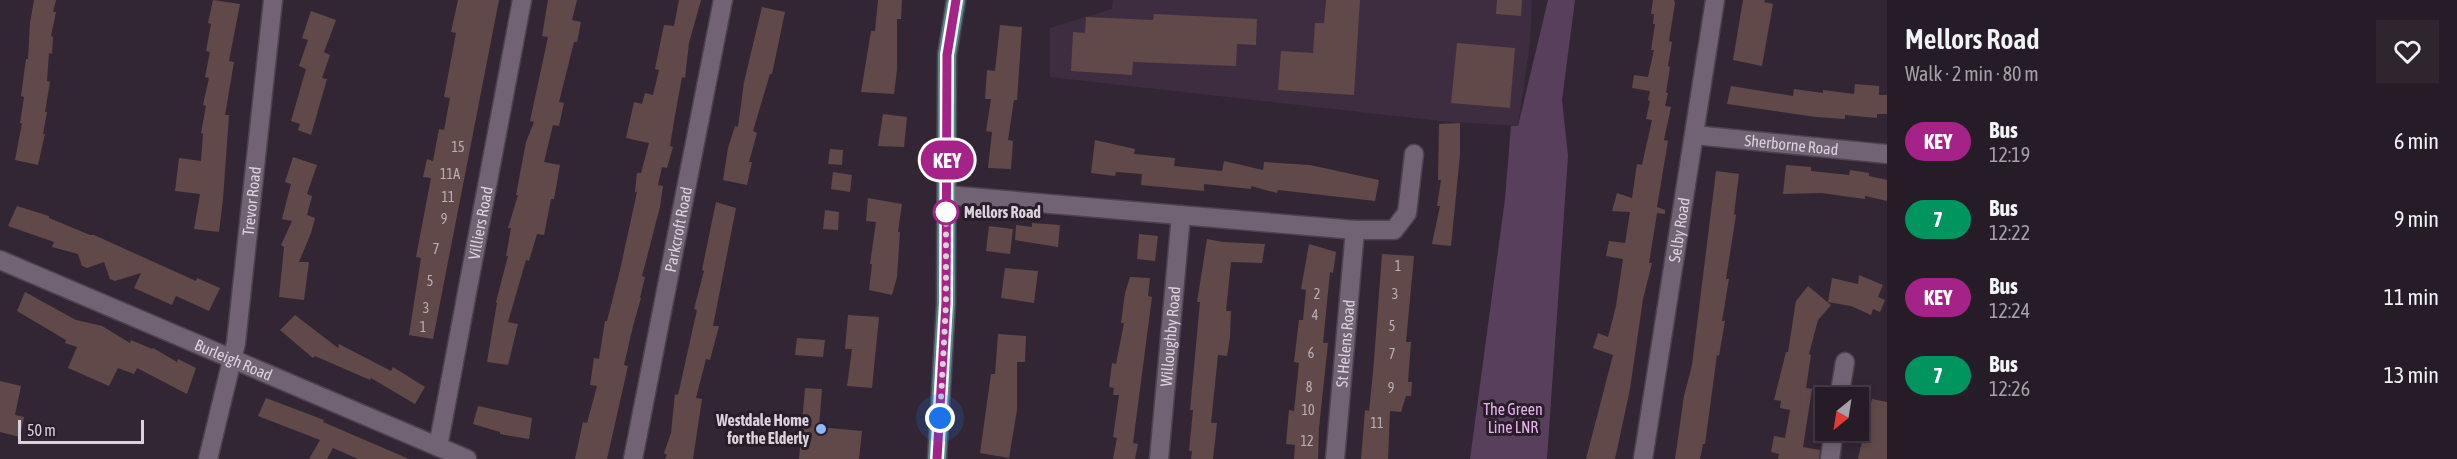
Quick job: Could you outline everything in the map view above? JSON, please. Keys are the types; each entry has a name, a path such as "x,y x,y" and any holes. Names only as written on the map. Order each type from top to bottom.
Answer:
{"main road":[{"path":"937,459 946,303 947,55 956,0"}],"street":[{"name":"Trevor Road","path":"208,459 233,359 273,0"},
{"name":"Villiers Road","path":"438,447 522,0"},
{"name":"Parkcroft Road","path":"633,459 723,0"},
{"name":"Selby Road","path":"1643,459 1715,0"},
{"name":"Sherborne Road","path":"1694,135 1887,154"},
{"path":"946,195 1355,230 1394,230 1407,213 1414,154"},
{"name":"Willoughby Road","path":"1160,459 1181,215"},
{"name":"St Helens Road","path":"1335,459 1355,230"},
{"name":"Burleigh Road","path":"0,260 467,459"},
{"path":"1841,387 1845,362"},
{"path":"1830,459 1832,441"}],"shaded area":[{"path":"1113,0 1532,0 1530,43 1518,126 1440,121 1050,77 1050,28 1112,9"}],"green space":[{"name":"The Green Line LNR","path":"1548,0 1575,0 1562,100 1568,156 1547,459 1470,459 1505,199 1511,126 1518,126"}],"building":[{"path":"34,0 56,0 51,36 53,37 52,54 49,53 47,81 50,82 45,112 47,112 43,134 45,134 38,165 15,160 22,123 20,123 24,97 21,96 26,59 28,59"},
{"path":"213,0 240,4 229,61 234,62 225,115 229,115 219,232 194,229 200,194 175,191 179,158 201,161 203,134 201,133 206,106 203,105 209,78 205,77 210,52 206,51 211,24 208,23"},
{"path":"458,0 499,0 433,339 409,335 421,258 416,257 431,178 423,177 427,159 433,161 439,129 444,130 450,98 444,97 456,33 451,32"},
{"path":"548,0 577,0 572,20 581,22 559,102 564,103 559,126 553,125 544,162 560,165 554,199 551,199 544,235 537,234 529,261 526,260 508,322 518,324 508,365 487,362 496,302 508,256 506,256 511,228 508,228 518,195 516,195 526,142 534,122 530,121 548,37 542,36"},
{"path":"679,0 701,0 689,43 685,78 682,77 670,146 673,147 667,168 662,167 658,185 663,186 660,207 642,276 645,277 641,298 624,365 628,366 607,459 575,459 583,422 587,423 597,386 590,385 594,358 599,359 605,321 607,321 620,270 637,192 635,192 637,173 641,173 649,143 626,138 634,102 642,104 645,93 653,95 659,70 655,69 664,25 674,26"},
{"path":"878,0 902,0 901,19 897,19 897,70 894,94 861,92 871,31 875,31"},
{"path":"1326,0 1360,0 1354,95 1278,90 1281,51 1313,53 1315,23 1324,23"},
{"path":"1497,0 1522,0 1521,16 1496,14"},
{"path":"1653,0 1674,0 1675,3 1669,41 1672,42 1665,106 1671,107 1664,140 1668,141 1657,207 1665,210 1665,214 1657,213 1649,263 1652,263 1643,299 1630,389 1615,459 1586,459 1613,355 1593,348 1598,333 1608,337 1616,306 1623,259 1606,256 1609,241 1625,243 1630,212 1612,211 1617,193 1632,198 1637,164 1642,165 1652,120 1646,119 1650,91 1632,88 1634,75 1648,77 1654,50 1651,50 1655,24 1653,24 1654,14 1651,14"},
{"path":"1743,0 1765,0 1764,2 1773,4 1762,66 1733,60"},
{"path":"762,7 785,12 772,74 770,74 753,131 757,133 749,162 752,162 747,185 723,180 728,148 735,126 738,127 744,82"},
{"path":"311,11 336,20 324,52 330,55 322,78 327,79 311,135 298,130 300,124 291,121 306,69 299,66 308,40 302,38"},
{"path":"1154,14 1257,19 1256,45 1237,44 1236,66 1133,62 1132,75 1071,71 1073,32 1085,33 1086,17 1153,20"},
{"path":"1000,25 1022,27 1017,100 1014,100 1008,140 1013,141 1011,169 988,168 992,132 986,131 991,99 985,99 987,70 995,71"},
{"path":"1457,43 1515,48 1510,108 1451,103"},
{"path":"1855,84 1879,86 1879,95 1887,95 1887,114 1877,114 1877,118 1845,115 1845,119 1727,104 1731,86 1793,96 1794,89 1854,94"},
{"path":"883,114 907,117 904,147 878,146"},
{"path":"1460,123 1460,155 1451,246 1432,244 1440,206 1437,206 1441,180 1438,180 1439,124"},
{"path":"1095,140 1135,149 1134,154 1175,158 1174,166 1222,171 1224,161 1263,170 1264,162 1310,165 1379,180 1375,201 1278,190 1277,193 1251,186 1251,189 1204,184 1204,191 1141,185 1142,174 1116,172 1115,176 1091,173"},
{"path":"830,149 843,150 842,165 828,164"},
{"path":"293,157 317,165 307,194 312,196 307,215 315,218 299,262 309,262 304,300 279,297 284,247 281,245 292,221 282,219 291,184 285,182"},
{"path":"1786,165 1811,167 1811,171 1849,175 1850,170 1869,173 1869,176 1887,180 1887,201 1865,196 1865,199 1821,193 1783,194"},
{"path":"1716,171 1739,174 1734,214 1736,215 1726,279 1729,279 1722,321 1725,321 1719,356 1717,355 1705,444 1703,444 1700,459 1675,459 1684,396 1692,365"},
{"path":"833,172 852,175 850,192 831,189"},
{"path":"868,198 902,204 898,232 900,232 897,277 892,295 869,290 876,222 866,221"},
{"path":"716,202 736,208 713,326 719,326 710,360 706,359 696,398 702,399 693,459 665,459 667,455 664,453 671,433 675,394 678,395 697,310 694,309 704,271 702,270"},
{"path":"17,206 49,216 49,218 94,235 196,281 197,278 220,288 209,311 176,296 172,305 134,288 141,273 115,281 110,279 104,262 87,268 82,266 78,254 52,247 54,242 8,226"},
{"path":"825,210 839,212 838,230 823,229"},
{"path":"1032,223 1060,225 1058,247 1015,240 1016,225 1032,227"},
{"path":"989,226 1013,229 1010,254 986,251"},
{"path":"1139,234 1158,236 1155,261 1137,259"},
{"path":"1207,239 1265,244 1262,263 1231,262 1226,311 1231,311 1230,337 1227,356 1218,355 1211,423 1217,423 1213,459 1191,459 1192,451 1189,451 1193,410 1190,410 1200,302 1197,302"},
{"path":"1309,244 1336,252 1333,273 1330,272 1323,343 1328,343 1318,459 1294,459 1295,445 1286,444 1289,410 1294,411 1299,363 1294,362 1299,320 1303,320 1306,290 1301,289"},
{"path":"1382,254 1414,256 1406,342 1411,342 1408,382 1412,382 1411,396 1406,396 1401,412 1390,411 1388,459 1361,459 1365,410 1369,411 1373,373"},
{"path":"1005,268 1038,271 1034,303 1001,298"},
{"path":"1859,275 1883,285 1878,297 1885,300 1880,312 1873,309 1871,315 1851,306 1828,302 1832,278 1858,284"},
{"path":"1130,277 1150,278 1148,296 1152,297 1133,443 1138,444 1135,459 1113,459 1117,438 1113,437 1119,395 1113,395 1114,388 1109,387 1112,363 1116,364 1124,323 1121,323 1125,293"},
{"path":"1808,286 1831,305 1818,320 1809,354 1811,355 1806,388 1812,389 1803,447 1820,450 1819,459 1778,459 1779,454 1771,452 1774,436 1785,438 1790,410 1780,408 1781,401 1774,400 1786,352 1788,352 1796,301"},
{"path":"25,292 76,320 102,326 130,343 131,340 153,348 177,362 178,359 196,368 187,394 137,368 134,374 118,368 109,386 68,368 77,347 65,343 66,340 17,311"},
{"path":"295,315 338,348 339,344 391,371 393,367 425,387 415,404 371,378 370,380 315,356 313,358 280,330"},
{"path":"848,315 879,317 872,388 847,386 852,349 845,349"},
{"path":"998,334 1026,336 1025,362 1017,362 1017,410 1009,458 980,453 991,374 995,374"},
{"path":"797,338 825,340 823,357 795,355"},
{"path":"0,381 21,386 15,415 24,417 20,437 0,432"},
{"name":"Westdale Home for the Elderly","path":"805,388 822,389 819,427 862,431 859,459 799,459"},
{"path":"266,398 324,420 323,422 409,459 358,459 333,448 327,459 309,459 320,440 258,416"},
{"path":"1872,399 1887,402 1887,459 1858,459 1862,441 1869,441 1869,412"},
{"path":"478,406 532,418 529,439 500,434 500,432 473,424"}],"bus line":[{"name":"KEY","path":"937,459 946,303 947,55 956,0"}],"place":[{"name":"Mellors Road","path":"946,212"},
{"name":"Westdale Home for the Elderly","path":"821,429"}],"route":[{"path":"940,418 946,303 946,212"}]}
